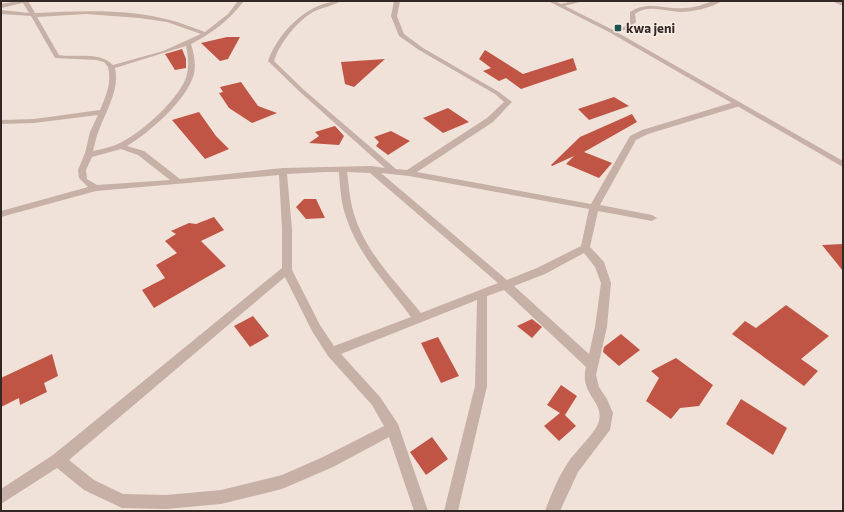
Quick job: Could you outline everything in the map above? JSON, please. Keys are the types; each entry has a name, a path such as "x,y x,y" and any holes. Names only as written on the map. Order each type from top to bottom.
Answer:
{"street":[{"path":"1,6 25,1 58,57 101,59 109,62 112,67 112,86 104,112 94,132 89,155 82,172 83,178 87,183 96,188"},
{"path":"112,67 188,43 221,24 236,10 241,1"},
{"path":"338,1 316,7 300,17 273,51 270,60 302,91 393,171"},
{"path":"397,1 394,16 401,35 421,49 497,93 508,102 490,120 409,173"},
{"path":"551,1 610,32 843,164"},
{"path":"560,5 581,1"},
{"path":"610,32 630,25 633,22 632,13 644,6 654,5 681,10 719,1"},
{"path":"836,1 843,4"},
{"path":"1,12 34,15 86,12 139,16 168,21 205,34"},
{"path":"89,155 120,146 132,139 159,116 184,86 190,76 192,62 188,43"},
{"path":"585,248 594,207 633,138 645,132 737,104"},
{"path":"1,122 34,121 104,112"},
{"path":"120,146 141,153 178,182"},
{"path":"344,170 346,201 353,224 368,252 419,319"},
{"path":"371,170 506,285 591,364"},
{"path":"1,214 96,188 178,182 283,171 371,170 409,173 652,218"},
{"path":"283,171 287,229 287,270 316,328 332,352 376,401 393,428 421,511"},
{"path":"332,352 541,271 585,248"},
{"path":"552,511 573,467 605,426 607,413 590,382 591,364 601,327 606,283 600,265 585,248"},
{"path":"1,497 58,460 287,270"},
{"path":"451,511 480,386 482,295"},
{"path":"58,460 89,485 122,501 166,502 221,497 282,482 328,462 393,428"}],"building":[{"path":"227,37 240,37 228,59 220,61 201,43"},
{"path":"182,49 186,59 186,68 175,70 165,54"},
{"path":"485,50 523,74 573,58 577,70 521,89 506,78 499,81 483,71 491,68 479,59"},
{"path":"385,59 354,87 345,84 341,62"},
{"path":"241,82 258,106 277,113 252,123 229,108 219,93 223,92 220,87"},
{"path":"614,97 629,106 589,120 578,109"},
{"path":"448,108 469,122 443,133 423,118"},
{"path":"199,112 216,136 229,149 205,159 172,120"},
{"path":"632,114 637,122 584,152 612,163 599,178 566,164 574,156 552,166 551,165 580,137"},
{"path":"335,126 344,136 339,145 309,143 319,136 315,132"},
{"path":"391,131 410,141 388,155 376,146 379,142 374,137"},
{"path":"304,199 316,199 325,218 306,219 296,207"},
{"path":"214,217 224,230 201,241 226,266 154,308 142,290 165,278 156,265 177,253 165,241 176,234 171,231 189,223 196,224"},
{"path":"843,244 843,271 822,245"},
{"path":"786,305 829,336 801,359 818,371 804,386 732,334 745,321 756,328"},
{"path":"253,316 269,336 250,347 234,326"},
{"path":"532,319 542,327 532,338 517,326"},
{"path":"621,334 640,350 619,366 603,352 604,347"},
{"path":"438,337 459,376 441,383 421,343"},
{"path":"52,354 58,376 44,383 47,392 20,405 19,398 1,407 1,378"},
{"path":"676,358 713,385 699,406 680,408 671,419 646,401 659,378 651,371"},
{"path":"561,385 577,396 565,415 576,426 559,441 544,426 560,413 547,405"},
{"path":"741,399 787,428 773,455 726,424"},
{"path":"432,437 448,459 426,475 410,452"}],"place":[{"name":"kwa jeni","path":"618,28"}]}
